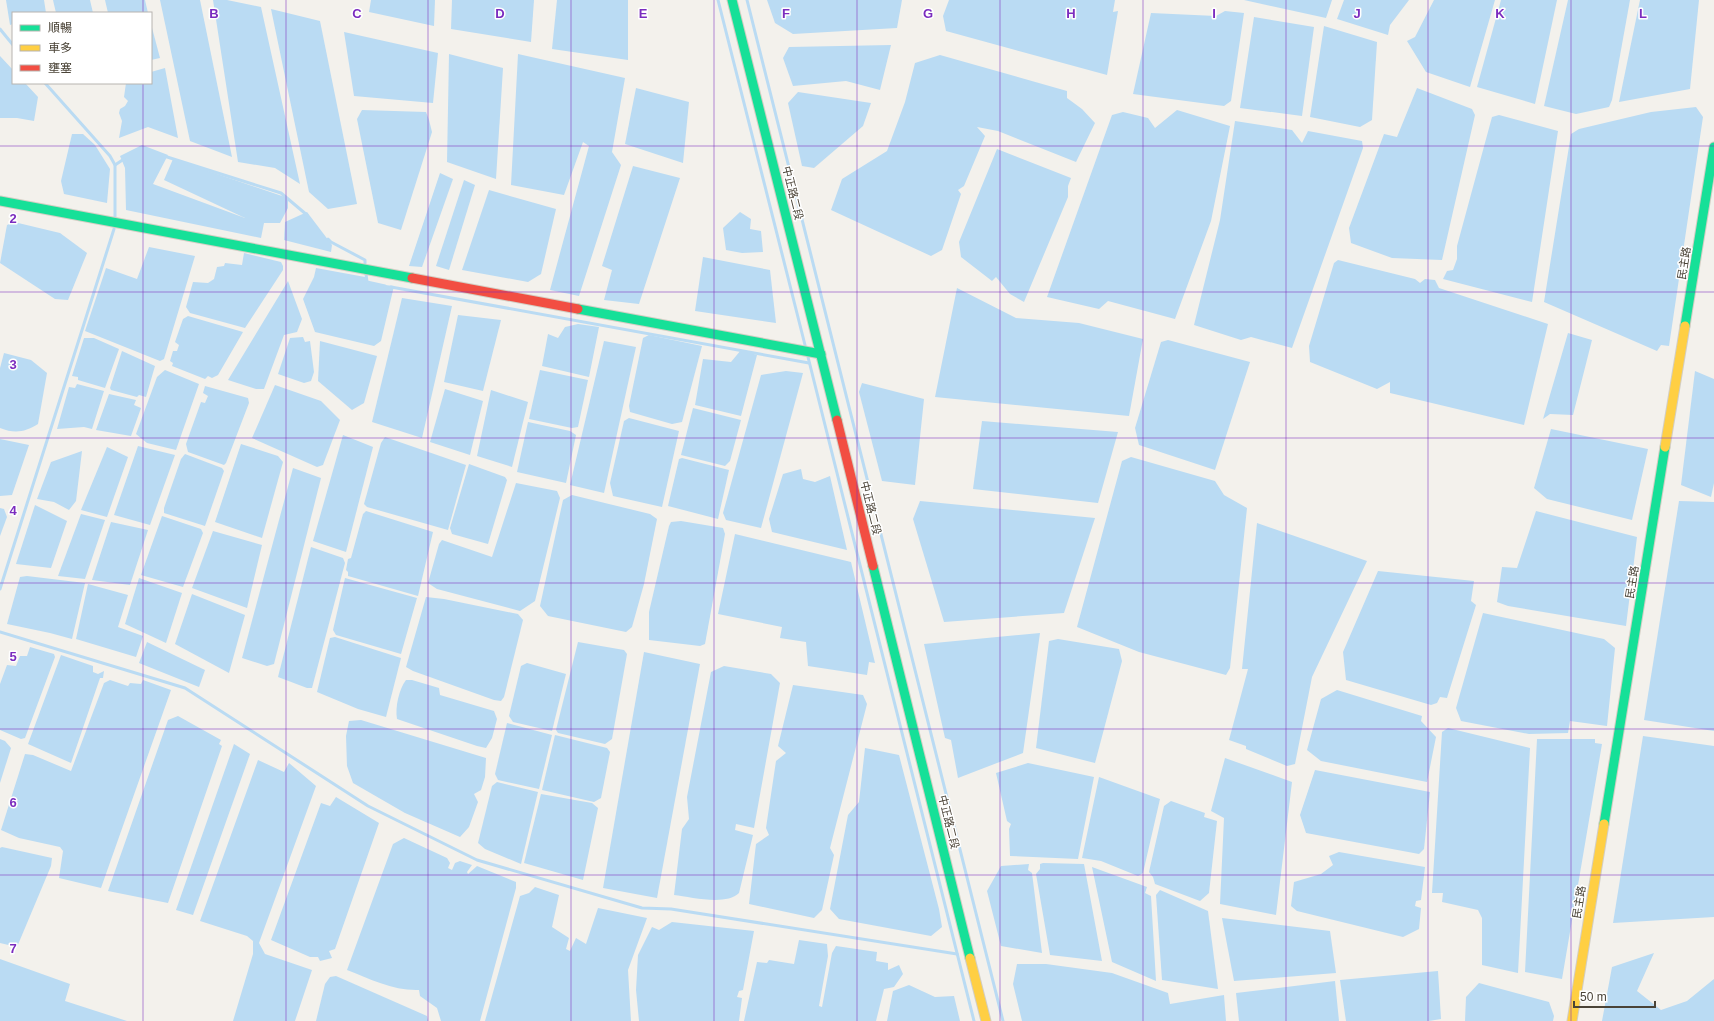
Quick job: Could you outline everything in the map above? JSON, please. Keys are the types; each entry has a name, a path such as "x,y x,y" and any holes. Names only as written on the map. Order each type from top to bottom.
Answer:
{"street":[{"name":"中正路二段","path":"732,0 986,1021"},
{"name":"民主路","path":"1572,1021 1714,147"},
{"path":"0,201 821,354"}],"water":[{"path":"6,0 44,0 46,12 12,12 12,24 10,25"},
{"path":"53,0 90,0 93,12 56,12"},
{"path":"105,0 145,0 148,12 108,12"},
{"path":"160,0 200,0 232,157 190,141"},
{"path":"213,0 227,0 261,7 300,184 275,168 238,162"},
{"path":"371,0 435,0 434,26 369,12"},
{"path":"452,0 534,0 531,42 451,29"},
{"path":"557,0 628,0 628,60 552,49"},
{"path":"767,0 902,0 897,28 793,34 775,23"},
{"path":"949,0 1115,0 1113,12 1118,11 1107,75 946,31 943,16"},
{"path":"1244,0 1332,0 1326,18"},
{"path":"1344,0 1409,0 1390,25 1388,35 1337,19"},
{"path":"1434,0 1495,0 1470,87 1426,72 1407,41 1415,37"},
{"path":"1501,0 1557,0 1535,104 1477,87"},
{"path":"1568,0 1630,0 1612,100 1609,107 1576,114 1544,106"},
{"path":"1640,0 1699,0 1690,89 1619,102"},
{"path":"271,9 320,21 357,204 328,209 309,192"},
{"path":"1225,11 1244,13 1231,101 1224,106 1133,94 1151,13 1216,16"},
{"path":"1254,17 1314,27 1302,116 1240,108"},
{"path":"1324,26 1377,42 1372,120 1360,127 1310,117"},
{"path":"152,28 160,58 152,60"},
{"path":"344,32 438,53 433,103 354,96"},
{"path":"891,45 880,90 846,81 793,86 783,58 789,47"},
{"path":"449,54 503,68 496,179 447,162"},
{"path":"518,54 625,78 612,152 621,165 579,296 550,290 589,146 583,142 564,195 511,185"},
{"path":"940,55 1067,91 1067,98 1082,109 1095,123 1076,162 998,131 977,127 985,136 964,186 958,190 961,194 942,250 931,256 831,210 842,179 887,151 905,102 915,63"},
{"path":"0,56 12,69 12,84 26,84 38,97 34,121 17,118 0,118"},
{"path":"165,68 178,138 148,127 119,138 122,121 119,113 120,109 125,106 128,101 124,97 126,84 152,84 152,72"},
{"path":"636,88 689,102 683,163 625,144"},
{"path":"1417,88 1472,109 1475,115 1442,260 1392,258 1351,243 1349,228 1384,134 1397,137"},
{"path":"798,92 871,103 863,126 814,168 802,166 788,103"},
{"path":"1696,107 1703,117 1669,346 1661,345 1657,351 1544,302 1571,134 1579,129 1651,112"},
{"path":"362,110 426,112 429,120 432,132 401,230 378,223 357,119"},
{"path":"1177,110 1230,126 1211,221 1175,319 1108,301 1099,309 1047,297 1112,115 1123,112 1148,118 1155,128"},
{"path":"1499,115 1558,131 1532,302 1443,279 1447,271 1453,270 1457,259 1457,246 1492,117"},
{"path":"1235,121 1292,130 1302,143 1308,131 1362,141 1363,148 1292,348 1251,337 1241,340 1194,325 1220,220"},
{"path":"72,134 83,134 95,145 110,169 107,203 64,194 61,181"},
{"path":"142,145 168,155 153,184 245,218 164,180 173,159 288,198 288,208 280,223 264,223 261,238 126,210 125,168 120,156"},
{"path":"997,149 1071,178 1068,186 1068,197 1024,302 1010,294 996,277 992,281 961,257 959,242"},
{"path":"633,166 680,178 639,304 604,300 612,270 602,266"},
{"path":"440,173 453,179 422,267 409,266"},
{"path":"464,180 475,185 449,270 436,266"},
{"path":"489,190 556,209 541,274 528,282 462,270"},
{"path":"307,212 332,245 331,252 284,240 285,222"},
{"path":"740,212 751,219 750,229 761,231 763,252 742,253 726,250 723,228"},
{"path":"14,222 60,233 87,253 68,300 55,299 0,263 7,225"},
{"path":"149,247 195,256 164,359 160,361 85,331 106,268 137,279"},
{"path":"244,253 281,262 283,266 283,270 245,328 190,313 186,307 193,282 208,283 214,279 217,267 224,266 225,263 242,265"},
{"path":"703,257 770,270 776,323 695,311"},
{"path":"1338,260 1415,279 1420,283 1425,279 1435,280 1439,288 1548,324 1524,425 1390,393 1390,382 1377,389 1310,362 1309,346 1334,263"},
{"path":"316,268 365,277 367,283 394,286 381,341 374,346 315,332 303,299 314,277"},
{"path":"288,281 302,319 297,332 284,335 264,389 256,389 228,380"},
{"path":"957,288 1016,318 1079,323 1143,339 1129,416 935,397"},
{"path":"402,298 452,306 422,438 372,422"},
{"path":"458,315 501,320 483,391 444,382"},
{"path":"188,316 243,332 218,375 212,378 208,376 205,379 172,366 173,363 170,361 173,351 177,351 179,345 175,342 183,319"},
{"path":"578,324 599,327 589,377 542,366 548,334 558,338 565,327"},
{"path":"1568,333 1592,340 1573,415 1550,414 1543,419"},
{"path":"649,335 702,346 682,422 672,424 630,412 629,406 643,338"},
{"path":"303,337 305,342 310,341 314,372 311,381 304,383 278,374 290,338"},
{"path":"84,338 94,338 119,349 105,388 78,380 78,377 72,376"},
{"path":"1168,340 1250,362 1215,470 1139,445 1135,428 1161,342"},
{"path":"320,341 377,356 364,403 352,410 318,381"},
{"path":"604,341 636,347 604,493 570,485"},
{"path":"741,350 757,355 741,416 695,405 703,359 731,362"},
{"path":"122,351 155,366 146,397 139,395 137,397 111,390 110,388"},
{"path":"4,353 31,360 47,373 38,424 29,429 10,431 0,428 0,368"},
{"path":"165,370 199,384 176,450 147,443 136,434 157,377"},
{"path":"540,370 588,380 578,427 572,428 529,419"},
{"path":"786,371 803,373 761,528 726,520 723,513 761,375"},
{"path":"1695,371 1714,379 1714,483 1711,497 1681,485"},
{"path":"862,383 924,399 915,485 882,481 859,392"},
{"path":"77,384 104,391 92,429 84,427 57,429 69,387 75,388"},
{"path":"275,385 321,401 340,420 323,465 317,467 252,438"},
{"path":"205,386 248,398 249,403 224,465 188,452 186,444 201,402 205,403 208,396 203,393"},
{"path":"445,389 483,401 470,455 430,442"},
{"path":"491,390 528,402 512,467 477,456"},
{"path":"109,394 136,400 134,405 141,408 131,436 96,430"},
{"path":"693,408 741,420 730,461 725,466 681,455"},
{"path":"629,418 679,431 662,507 613,496 610,483 624,421"},
{"path":"982,421 1118,432 1098,503 973,489"},
{"path":"528,422 570,431 576,435 566,483 517,472"},
{"path":"1551,429 1648,449 1632,520 1547,499 1534,488"},
{"path":"343,435 373,447 346,552 313,541"},
{"path":"385,437 466,465 448,530 367,507 364,504 381,443"},
{"path":"0,439 29,445 12,495 0,496"},
{"path":"241,444 278,456 283,462 262,538 215,522"},
{"path":"138,446 175,455 150,525 114,515"},
{"path":"107,447 128,457 107,517 81,510"},
{"path":"82,451 76,501 69,510 54,502 37,499 51,462"},
{"path":"185,454 222,468 224,471 205,526 164,513 164,508 181,459"},
{"path":"1131,457 1215,481 1224,495 1247,508 1230,668 1226,675 1139,652 1077,627 1122,461"},
{"path":"682,458 729,470 718,519 668,506 679,459"},
{"path":"469,464 505,477 507,480 488,544 452,534 450,528"},
{"path":"293,468 321,478 274,664 267,666 242,658"},
{"path":"801,469 803,479 815,482 830,476 847,550 772,532 769,519 783,474"},
{"path":"516,483 557,491 560,498 535,601 520,611 437,589 428,583 439,544 442,540 492,557"},
{"path":"572,495 650,514 657,519 644,584 632,627 626,632 548,616 540,606 563,500"},
{"path":"920,501 1095,518 1064,613 944,622 913,519"},
{"path":"1679,501 1714,502 1714,731 1644,720"},
{"path":"35,505 67,521 51,568 16,564"},
{"path":"0,508 4,509 7,517 0,536"},
{"path":"366,511 433,532 418,596 348,576 348,572 346,570 348,559 351,558 363,514"},
{"path":"1536,511 1637,537 1626,626 1508,606 1497,602 1502,567 1517,568"},
{"path":"81,514 105,520 85,579 58,576"},
{"path":"162,516 201,529 203,533 183,587 141,575"},
{"path":"681,521 723,528 725,534 705,644 700,646 649,640 649,612 669,526 671,522"},
{"path":"111,522 148,530 130,585 92,580"},
{"path":"1257,523 1367,561 1312,677 1295,764 1287,766 1246,749 1246,746 1229,740 1248,669 1242,669"},
{"path":"213,531 262,545 247,608 192,588"},
{"path":"735,534 851,562 875,663 869,662 867,675 808,666 806,642 780,638 782,627 718,614"},
{"path":"311,547 343,558 345,563 312,688 307,688 278,677"},
{"path":"1378,571 1474,581 1471,601 1476,605 1447,698 1440,697 1437,703 1431,705 1346,680 1343,652"},
{"path":"27,576 85,583 72,639 7,624 20,577"},
{"path":"139,578 182,593 166,643 125,624"},
{"path":"345,578 417,598 401,654 336,635 333,630"},
{"path":"88,584 128,595 118,627 143,636 136,657 76,639"},
{"path":"192,594 245,615 229,673 175,644"},
{"path":"426,597 444,599 518,614 523,620 504,697 501,701 494,700 413,671 406,667"},
{"path":"1483,613 1604,639 1615,648 1607,726 1570,721 1568,733 1529,734 1461,721 1456,708"},
{"path":"1040,633 1023,753 958,778 951,740 945,738 924,644"},
{"path":"335,637 401,658 386,717 358,709 317,692 330,638"},
{"path":"1058,639 1119,649 1122,661 1095,763 1036,748 1049,641"},
{"path":"147,642 205,670 199,687 139,663"},
{"path":"578,642 624,650 627,654 612,739 605,744 558,733 556,730"},
{"path":"30,647 54,654 55,657 25,738 21,739 0,730 0,684 7,665 16,666 20,656 27,656"},
{"path":"644,652 700,664 657,898 603,888"},
{"path":"61,655 93,666 93,672 98,674 104,671 103,678 100,678 71,763 28,744"},
{"path":"527,663 566,674 552,731 513,722 509,716 521,666"},
{"path":"724,666 771,674 780,683 754,828 736,824 735,830 753,835 739,893 726,899 708,900 674,895 682,829 689,819 687,797 711,672"},
{"path":"110,680 128,686 130,683 141,684 143,680 171,690 101,888 59,878 63,851 60,847 19,838 1,830 25,754 33,755 71,771 104,683"},
{"path":"406,680 412,680 439,688 440,695 494,711 497,719 492,738 486,748 397,719 398,698 401,688"},
{"path":"793,685 863,695 867,704 830,848 834,855 822,910 814,918 749,904 756,844 769,835 766,828 776,761 786,753 778,746"},
{"path":"1337,690 1422,716 1421,721 1436,737 1427,782 1321,761 1307,750 1321,699"},
{"path":"178,716 221,740 219,744 222,746 168,903 108,891 168,720"},
{"path":"361,720 486,758 485,777 481,790 474,794 478,802 469,827 460,837 405,813 353,783 347,766 346,736 349,721"},
{"path":"507,723 552,735 539,789 498,780 495,774"},
{"path":"1448,728 1530,748 1518,973 1482,965 1482,918 1478,910 1442,902 1443,893 1432,893 1442,732"},
{"path":"555,735 607,748 610,752 601,798 594,802 542,790"},
{"path":"1643,736 1714,746 1714,917 1613,923"},
{"path":"0,739 5,741 11,748 0,783"},
{"path":"1537,739 1595,739 1595,743 1602,744 1562,979 1525,972"},
{"path":"234,744 250,754 193,915 176,910"},
{"path":"865,748 899,755 939,909 942,927 931,936 839,919 830,909 848,815 859,802"},
{"path":"1225,758 1292,782 1276,915 1220,904 1224,818 1211,811"},
{"path":"258,760 284,772 289,763 316,786 259,943 265,954 312,970 295,1021 233,1021 253,954 253,941 247,936 200,921"},
{"path":"1028,763 1094,777 1078,859 1010,856 1009,829 1011,824 1007,821 996,773"},
{"path":"1315,770 1430,792 1424,849 1419,854 1306,833 1300,815"},
{"path":"1099,777 1160,799 1143,873 1138,876 1101,861 1082,858"},
{"path":"497,782 538,792 521,864 485,849 478,843 492,786"},
{"path":"541,794 592,803 598,808 583,880 524,863"},
{"path":"336,797 379,823 335,949 329,951 332,958 320,961 318,957 310,957 271,940 321,803 330,806"},
{"path":"1171,801 1205,813 1204,817 1217,821 1209,893 1200,901 1155,884 1153,877 1149,872 1164,806"},
{"path":"404,838 447,858 450,863 448,868 452,870 455,863 460,861 472,865 467,872 468,874 477,866 516,882 516,888 480,1021 441,1021 437,1008 420,996 419,990 400,989 373,981 347,970 393,844"},
{"path":"2,847 52,858 51,866 17,947 0,943 0,848"},
{"path":"1339,852 1425,867 1421,900 1416,901 1415,906 1421,908 1419,929 1403,937 1297,911 1291,906 1294,882 1321,874 1333,865 1329,856"},
{"path":"1029,864 1028,870 1032,873 1042,953 1001,946 987,891 1001,866"},
{"path":"1040,864 1084,864 1102,961 1050,955 1036,874 1040,869"},
{"path":"1092,867 1147,887 1145,893 1151,896 1156,981 1112,962"},
{"path":"535,887 559,895 552,927 569,938 566,949 570,951 576,938 586,944 598,908 647,918 628,970 631,1021 485,1021 520,896 529,893"},
{"path":"1160,890 1208,911 1218,989 1162,980 1156,895"},
{"path":"1222,918 1330,931 1336,973 1234,981"},
{"path":"672,922 754,931 743,990 739,991 737,997 742,998 739,1021 639,1021 636,990 638,955 652,927 659,930"},
{"path":"799,940 827,944 828,956 819,1006 822,1007 832,953 836,946 877,952 876,961 888,963 888,970 899,965 903,974 894,987 884,989 876,1021 744,1021 757,962 767,963 769,960 794,964"},
{"path":"1654,953 1637,991 1661,1010 1687,1001 1714,979 1714,1021 1602,1021 1612,967"},
{"path":"0,959 70,984 65,1001 127,1021 0,1021"},
{"path":"1017,964 1046,964 1112,973 1168,993 1170,1004 1224,995 1226,1021 1022,1021 1013,984"},
{"path":"1438,971 1441,1019 1429,1021 1346,1021 1340,980"},
{"path":"336,976 427,1016 428,1021 316,1021 325,984 330,977"},
{"path":"1335,981 1339,1021 1239,1021 1236,993"},
{"path":"1479,983 1549,1002 1554,1016 1553,1021 1465,1021 1466,997"},
{"path":"909,985 935,997 954,996 960,1021 887,1021 893,991"}],"waterway":[{"path":"718,0 805,345"},
{"path":"747,0 1003,1021"},
{"path":"0,29 12,44"},
{"path":"46,84 110,156 115,165 115,217"},
{"path":"164,156 281,193 307,215"},
{"path":"115,165 124,159"},
{"path":"0,589 114,229"},
{"path":"328,239 365,260 365,263"},
{"path":"366,274 367,282 385,286"},
{"path":"391,287 809,363"},
{"path":"808,357 974,1021"},
{"path":"0,632 185,688 368,806 477,860 642,908 671,909 957,954"}],"traffic: fast":[{"path":"732,0 837,420"},
{"path":"1685,326 1714,147"},
{"path":"0,201 412,278"},
{"path":"578,309 821,354"},
{"path":"1604,824 1665,447"},
{"path":"873,566 970,958"}],"traffic: slow":[{"path":"1665,447 1685,326"},
{"path":"1572,1021 1604,824"},
{"path":"970,958 986,1021"}],"traffic: jam":[{"path":"412,278 578,309"},
{"path":"837,420 873,566"}]}
